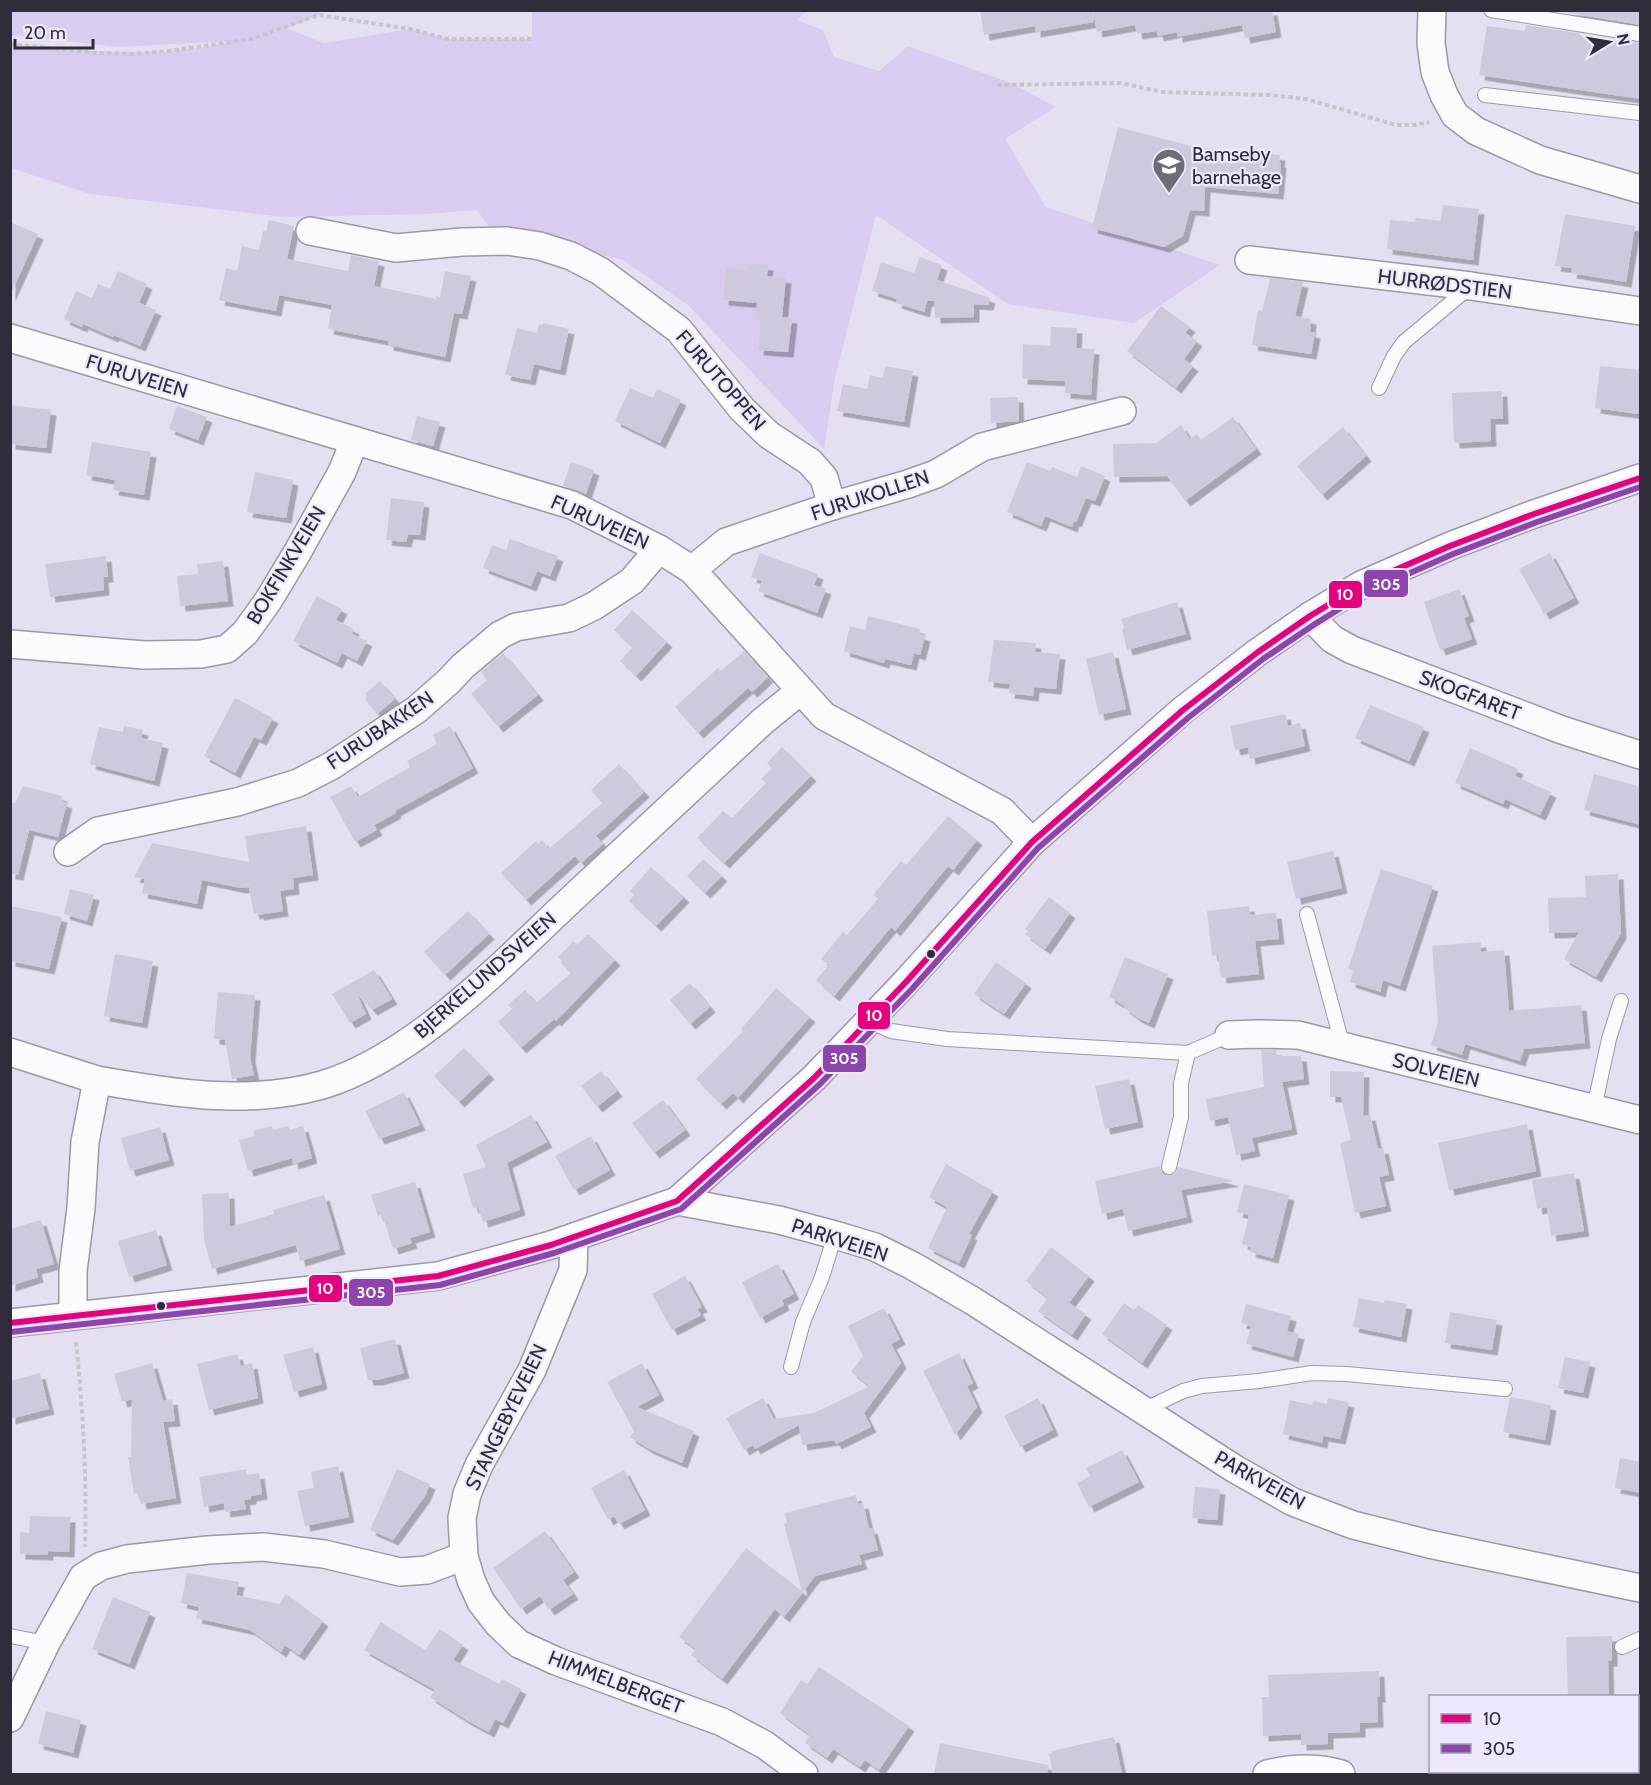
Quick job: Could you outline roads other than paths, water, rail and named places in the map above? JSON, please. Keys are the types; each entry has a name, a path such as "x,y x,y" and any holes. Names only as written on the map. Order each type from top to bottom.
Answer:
{"street":[{"path":"1432,10 1431,43 1435,72 1455,115 1476,131 1540,160 1641,189"},
{"name":"FURUTOPPEN","path":"310,231 396,248 442,234 507,241 540,246 571,256 600,271 680,330 742,409 769,435 810,462 824,478 832,506"},
{"name":"HURRØDSTIEN","path":"1249,260 1471,286 1641,311"},
{"name":"FURUVEIEN","path":"10,338 572,505 659,549 693,570 824,716 1002,811 1032,842"},
{"name":"FURUKOLLEN","path":"693,570 726,542 936,474 982,447 1122,411"},
{"name":"BOKFINKVEIEN","path":"10,644 144,655 201,654 227,648 245,633 280,582 342,472 354,442"},
{"path":"677,1202 814,1078 1032,842 1183,710 1258,652 1310,616 1361,585 1450,546 1534,514 1641,478"},
{"name":"FURUBAKKEN","path":"68,852 98,831 237,802 298,783 331,766 416,710 500,635 516,627 569,618 594,606 632,581 659,549"},
{"name":"SKOGFARET","path":"1310,616 1332,639 1352,650 1562,730 1641,755"},
{"name":"BJERKELUNDSVEIEN","path":"10,1052 97,1080 147,1089 239,1098 320,1085 346,1077 431,1026 527,942 763,721 800,690"},
{"name":"SOLVEIEN","path":"1229,1035 1298,1035 1641,1120"},
{"path":"73,1316 72,1271 81,1208 85,1142 97,1080"},
{"name":"PARKVEIEN","path":"10,1323 438,1276 574,1238 677,1202 779,1220 874,1247 973,1301 1235,1469 1293,1502 1353,1525 1429,1544 1641,1588"},
{"name":"STANGEBYEVEIEN","path":"464,1556 462,1518 467,1494 479,1465 532,1370 573,1270 574,1238"},
{"path":"10,1718 46,1643 84,1577 101,1566 127,1559 208,1550 263,1547 324,1554 400,1572 427,1570 464,1556"},
{"name":"HIMMELBERGET","path":"464,1556 481,1602 498,1624 519,1644 556,1661 722,1722 765,1745 804,1774"},
{"path":"1267,1774 1289,1769 1341,1774"}],"lane":[{"path":"1491,10 1641,34"},
{"path":"1485,95 1641,113"},
{"path":"1379,388 1394,356 1404,342 1471,286"},
{"path":"1307,914 1343,1047"},
{"path":"1594,1108 1609,1039 1621,1001"},
{"path":"868,1021 891,1031 947,1039 1188,1053 1229,1035"},
{"path":"1169,1167 1181,1117 1181,1083 1188,1053"},
{"path":"791,1367 803,1322 822,1276 835,1235"},
{"path":"1148,1413 1154,1405 1163,1400 1202,1386 1259,1382 1312,1373 1347,1374 1505,1389"},
{"path":"10,1636 46,1643"},
{"path":"1622,1647 1641,1639"}],"place":[{"name":"Bamseby barnehage","path":"1169,194"}]}
